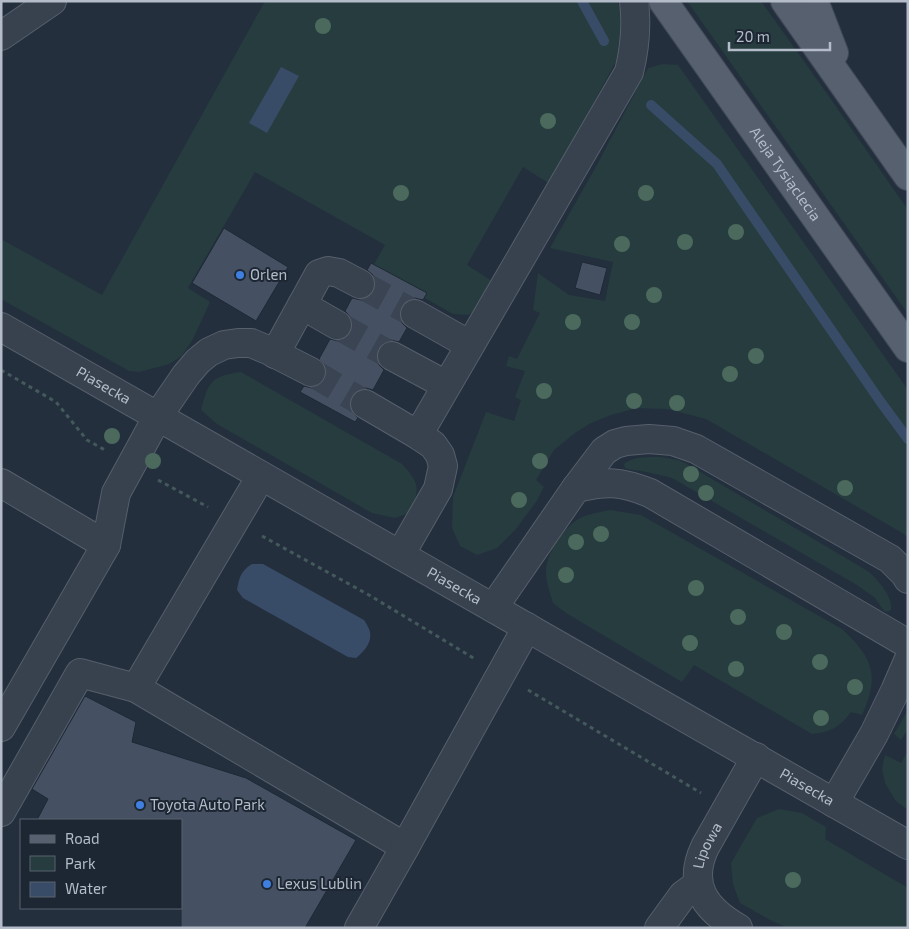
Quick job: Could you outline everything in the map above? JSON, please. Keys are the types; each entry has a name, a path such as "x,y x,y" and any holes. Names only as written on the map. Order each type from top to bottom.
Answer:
{"main road":[{"name":"Aleja Tysiąclecia","path":"663,1 908,348"},
{"path":"785,1 908,176"},
{"path":"814,1 849,92"}],"street":[{"path":"1,36 52,1"},
{"path":"418,435 629,72 634,54 636,32 634,1"},
{"path":"275,354 319,274 328,270 339,273 360,284"},
{"path":"302,305 337,325"},
{"path":"415,314 470,345"},
{"name":"Piasecka","path":"1,327 908,845"},
{"path":"1,728 106,544 116,493 158,416 198,361 208,352 224,345 251,343 311,372"},
{"path":"392,356 446,385"},
{"path":"365,404 433,445 440,455 443,466 438,489 400,555"},
{"path":"493,608 576,488 604,452 615,444 649,439 673,441 696,449 890,559 908,579"},
{"path":"136,688 261,476"},
{"path":"576,488 596,483 617,483 650,493 908,644"},
{"path":"1,484 106,544"},
{"path":"359,928 527,627"},
{"path":"834,803 874,734 908,661"},
{"path":"1,812 80,673 136,688 404,847"},
{"name":"Lipowa","path":"659,928 683,895 698,884 699,863 702,854 756,757"},
{"path":"698,884 708,904 738,928"}],"green space":[{"path":"265,1 617,1 623,16 621,52 550,184 523,167 467,265 495,283 477,309 468,315 453,314 372,268 385,245 255,172 188,288 210,302 193,339 182,356 169,364 139,372 129,371 1,299 1,239 102,295"},
{"path":"687,1 761,1 828,95 908,210 908,314"},
{"path":"663,64 678,65 908,390 908,538 706,419 667,409 637,408 591,423 554,450 536,480 544,487 536,502 516,529 497,548 477,555 460,546 452,528 453,497 486,412 514,421 521,400 515,397 525,371 506,366 509,356 517,359 540,313 533,310 538,273 569,295 605,301 613,262 550,248 598,163 648,68"},
{"path":"241,372 402,464 415,481 417,492 409,513 395,518 372,513 217,424 201,410 206,393 212,382 217,378"},
{"path":"660,457 685,463 866,570 875,577 887,594 891,610 888,612 884,611 875,598 857,585 672,478 625,468 624,464 628,461"},
{"path":"610,510 641,515 842,629 861,649 867,658 870,668 872,678 871,689 862,715 851,712 834,728 812,734 694,665 682,682 566,613 553,603 547,582 546,569 553,547 568,527 580,518"},
{"path":"908,710 908,729 901,740 894,734"},
{"path":"908,751 908,810 896,801 885,783 882,769 885,755 901,763"},
{"path":"779,809 802,813 826,827 825,839 908,888 908,928 788,928 740,903 733,884 731,863 757,818"}],"water":[{"path":"281,67 299,76 267,133 249,123"},
{"path":"252,564 263,564 364,620 369,629 370,636 369,643 364,650 356,658 348,657 243,598 237,590 239,581 245,569"}],"building":[{"name":"Orlen","path":"224,228 288,267 256,321 192,283"},
{"path":"582,262 607,268 600,295 575,288"},
{"path":"371,263 427,293 423,300 415,298 408,300 401,307 399,314 401,322 407,328 399,342 391,340 379,348 376,357 379,365 384,370 373,390 366,388 358,390 351,397 349,403 351,411 358,418 355,422 300,392 304,386 312,388 325,380 327,371 319,359 330,339 338,341 344,339 351,332 353,324 345,311 352,298 361,300 369,297 374,292 376,283 373,275 367,270"},
{"path":"85,696 136,722 132,742 246,778 356,840 305,928 181,928 182,819 38,819 48,799 32,789"}],"waterway":[{"path":"582,1 604,41"},
{"path":"651,105 717,164 908,439"}],"tunnel":[{"path":"360,284 415,314"},
{"path":"337,325 392,356"},
{"path":"311,372 365,404"}],"place":[{"name":"Orlen","path":"240,275"},
{"name":"Toyota Auto Park","path":"140,805"},
{"name":"Lexus Lublin","path":"267,884"}]}
